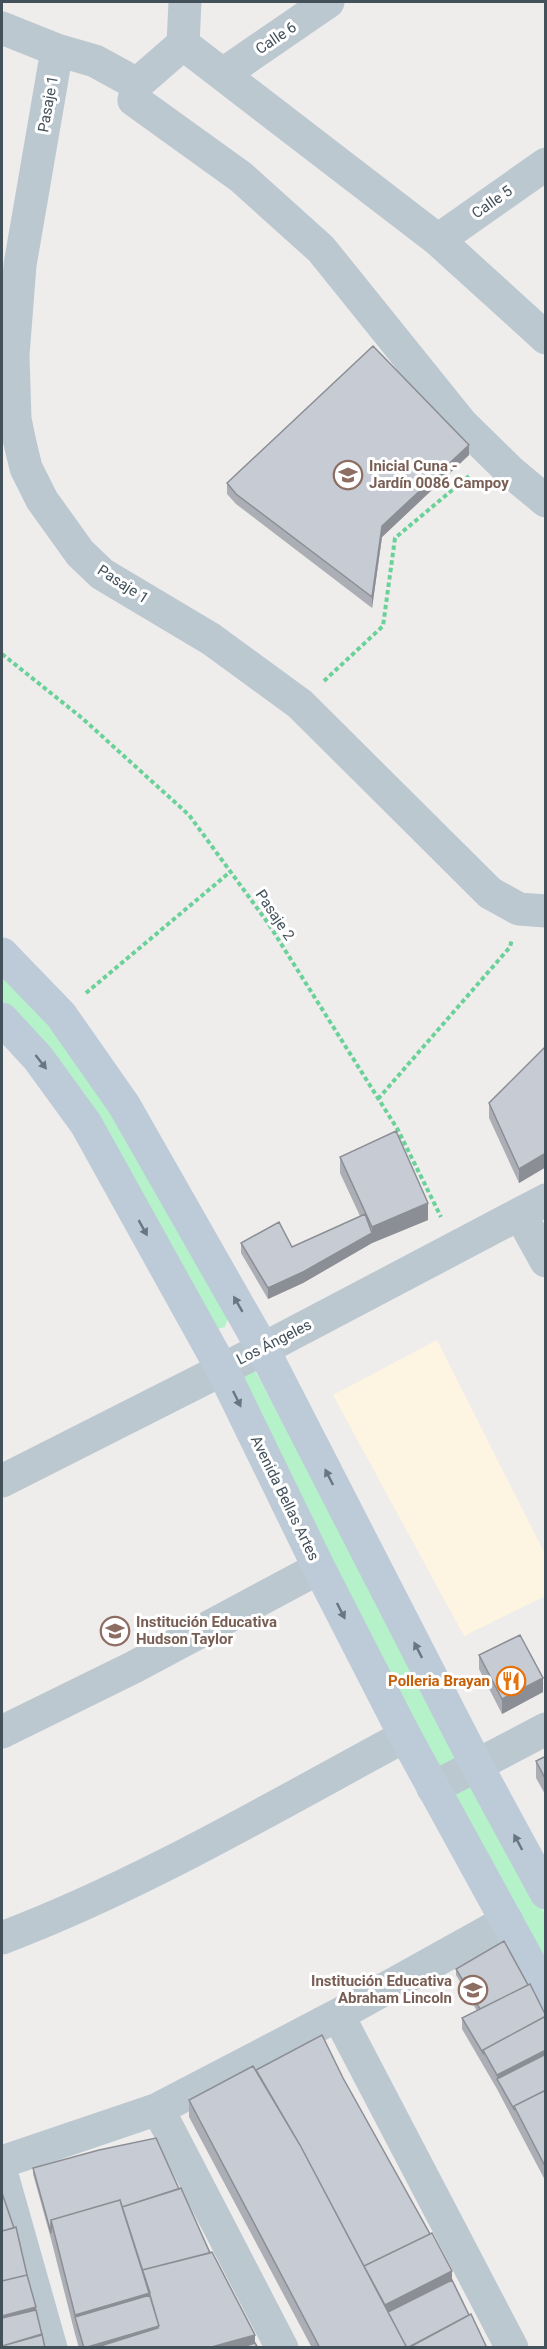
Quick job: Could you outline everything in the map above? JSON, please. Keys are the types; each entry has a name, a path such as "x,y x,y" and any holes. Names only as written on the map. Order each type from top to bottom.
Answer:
{"street":[{"path":"185,2 183,44 137,84 134,100 241,177 321,249 462,424 494,456 546,501"},
{"name":"Calle 6","path":"223,74 328,2"},
{"path":"2,28 57,50 95,61 137,84"},
{"path":"183,44 438,240 546,338"},
{"name":"Pasaje 1","path":"57,50 20,265 13,355 15,418 26,468 42,500 61,529 102,574 210,639 300,704 490,893 532,910"},
{"name":"Calle 5","path":"438,240 546,164"},
{"path":"2,954 61,1014 124,1105 263,1348 476,1764 546,1893"},
{"name":"Avenida Bellas Artes","path":"2,1019 38,1058 86,1124 222,1369 319,1568 405,1736 546,1993"},
{"path":"533,1207 546,1261"},
{"name":"Los Ángeles","path":"2,1481 533,1207"},
{"path":"2,1732 134,1667 319,1568"},
{"path":"434,1788 546,1729"},
{"path":"2,1938 111,1891 218,1838 405,1736"},
{"path":"2,2162 158,2109 338,2015 507,1921"},
{"path":"338,2015 512,2348"},
{"path":"158,2109 282,2348"},
{"path":"2,2175 51,2348"}],"path":[{"path":"300,704 383,626 395,538 494,456"},
{"name":"Pasaje 2","path":"2,654 82,718 189,815 268,923 398,1130 456,1247"},
{"path":"61,1014 230,872"},
{"path":"378,1099 510,947 532,910"}],"shaded area":[{"path":"437,1340 545,1554 545,1596 464,1636 333,1395"}],"green space":[{"path":"2,972 86,1067 228,1318 225,1327 217,1329 35,1034 2,1000"},
{"path":"253,1367 545,1914 545,1969 229,1369"}],"building":[{"name":"Inicial Cuna - Jardín 0086 Campoy","path":"373,346 469,445 382,526 372,597 236,494 227,483"},
{"path":"546,1046 546,1153 519,1169 489,1103"},
{"path":"396,1131 428,1203 372,1227 340,1157"},
{"path":"365,1214 372,1233 303,1272 268,1288 241,1243 279,1222 292,1247"},
{"name":"Polleria Brayan","path":"520,1635 543,1678 502,1699 479,1655"},
{"path":"546,1756 546,1780 536,1761"},
{"path":"504,1941 528,1985 480,2009 456,1969"},
{"path":"530,1984 546,2016 483,2050 483,2053 462,2018"},
{"path":"546,2016 546,2050 497,2075 483,2050"},
{"path":"322,2035 343,2078 430,2234 364,2266 300,2145 256,2070"},
{"path":"546,2054 546,2090 514,2106 514,2109 497,2079"},
{"path":"253,2066 300,2145 407,2348 320,2348 189,2100"},
{"path":"546,2090 546,2168 514,2106"},
{"path":"156,2138 179,2189 122,2207 120,2200 51,2220 51,2233 33,2168 99,2150"},
{"path":"181,2188 210,2253 142,2270 122,2207"},
{"path":"2,2193 14,2228 2,2231"},
{"path":"120,2200 150,2293 75,2315 51,2220"},
{"path":"16,2227 27,2275 2,2281 2,2231"},
{"path":"432,2233 452,2271 385,2305 364,2266"},
{"path":"212,2252 255,2335 208,2348 94,2348 158,2328 142,2270"},
{"path":"27,2275 36,2307 2,2316 2,2281"},
{"path":"452,2280 469,2315 407,2348 388,2312"},
{"path":"150,2295 159,2326 84,2348 75,2317"},
{"path":"36,2310 42,2335 2,2346 2,2318"},
{"path":"471,2314 487,2348 408,2348"},
{"path":"42,2334 45,2348 2,2348 2,2346"},
{"path":"255,2343 258,2348 239,2348"}],"place":[{"name":"Inicial Cuna - Jardín 0086 Campoy","path":"348,475"},
{"name":"Institución Educativa Hudson Taylor","path":"115,1631"},
{"name":"Polleria Brayan","path":"511,1681"},
{"name":"Institución Educativa Abraham Lincoln","path":"473,1990"}]}
